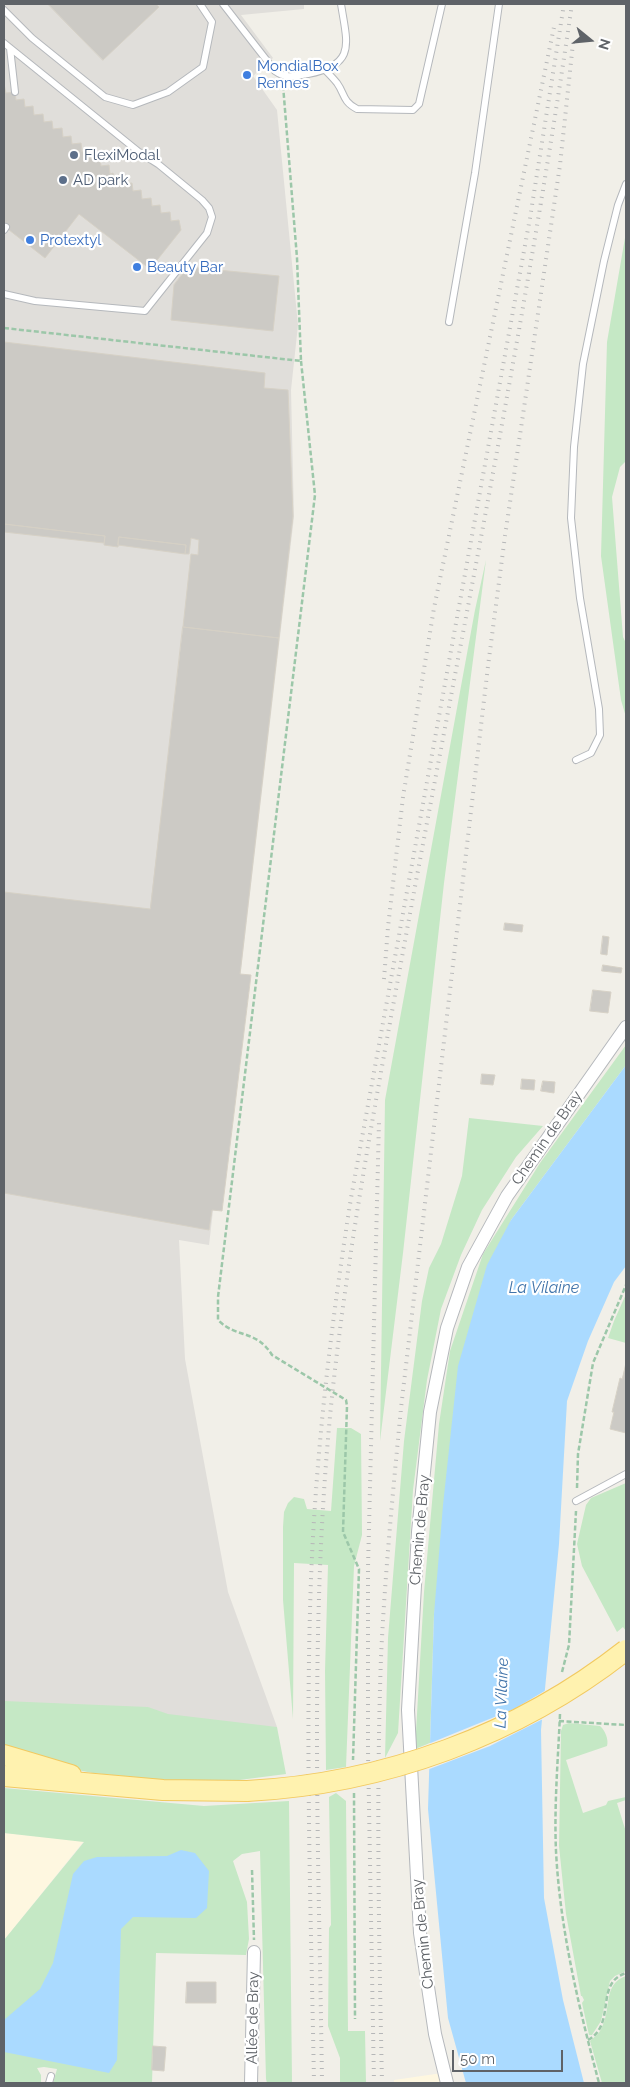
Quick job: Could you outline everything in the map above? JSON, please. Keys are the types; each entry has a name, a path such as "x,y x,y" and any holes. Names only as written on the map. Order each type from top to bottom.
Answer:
{"main road":[{"path":"4,1776 41,1781 162,1790 247,1791 336,1781 396,1767 431,1756 480,1736 526,1715 591,1676 626,1650"},
{"path":"4,1755 100,1784"}],"street":[{"name":"Chemin de Bray","path":"447,2083 435,2034 420,1933 408,1710 418,1532 430,1412 447,1328 468,1267 506,1196 626,1027"},
{"name":"Allée de Bray","path":"251,2083 254,1952"}],"lane":[{"path":"4,10 32,38 105,97 133,105 168,92 204,67 212,22 200,4"},
{"path":"223,4 266,62 282,76 290,77 325,70 340,61 346,47 341,4"},
{"path":"325,70 337,84 349,105 357,108 412,110 419,104 442,4"},
{"path":"449,322 475,173 499,4"},
{"path":"4,43 139,152 158,164 202,200 210,208 212,217 207,233 145,311 35,301 4,294"},
{"path":"10,48 14,92"},
{"path":"576,760 592,753 600,735 599,709 580,598 571,518 574,446 582,364 604,261 618,205 626,184"},
{"path":"576,1501 626,1474"},
{"path":"49,2083 51,2076"}],"path":[{"path":"282,76 297,258 301,361 315,495 218,1297 218,1320 226,1329 258,1338 266,1345 272,1355 346,1400 343,1532 359,1569 353,1766"},
{"path":"4,328 301,361"},
{"path":"562,1672 569,1645 578,1454 593,1363 626,1285"},
{"path":"560,1710 555,1824 556,1853 564,1921 578,1998 599,2083"},
{"path":"559,1721 626,1725"},
{"path":"354,1785 355,2019"},
{"path":"252,1870 254,1952"},
{"path":"588,2040 599,2028 604,2017 610,1985 616,1978 626,1973"}],"shaded area":[{"path":"4,4 304,4 304,9 241,15 273,58 253,76 277,110 298,325 291,390 294,517 209,1245 179,1240 185,1359 228,1592 277,1727 4,1725"},
{"path":"4,1833 84,1841 4,1940"},
{"path":"449,2072 453,2083 394,2083 394,2080"}],"green space":[{"path":"626,232 626,461 620,467 612,497 623,637 626,643 626,717 621,700 601,556 607,342"},
{"path":"486,560 444,883 380,1441 385,1100 475,610"},
{"path":"626,1045 626,1065 511,1220 434,1614 430,1743 415,1749 424,1592 439,1424 450,1351 483,1254 540,1163"},
{"path":"469,1118 543,1126 516,1157 482,1210 461,1255 441,1309 427,1380 413,1490 398,1733 385,1758 388,1638 404,1441 422,1301 429,1268 441,1244 462,1176"},
{"path":"626,1294 626,1343 608,1338"},
{"path":"337,1428 351,1428 361,1434 362,1535 354,1566 346,1767 326,1770 325,1671 328,1565 294,1563 293,1719 283,1600 283,1527 284,1512 288,1503 294,1497 304,1499 307,1509 331,1511"},
{"path":"626,1483 626,1631 623,1627 617,1632 582,1566 577,1544 586,1505 591,1498"},
{"path":"4,1701 148,1707 168,1714 277,1727 286,1774 216,1783 171,1781 72,1769 4,1748"},
{"path":"569,1723 600,1726 605,1733 607,1741 607,1746 566,1760 583,1813 606,1805 608,1801 626,1797 626,1800 617,1803 626,1832 626,1971 615,1976 610,1981 601,2021 592,2035 589,2035 582,2003 584,2000 581,1996 566,1914 559,1846 561,1731 563,1725"},
{"path":"4,1788 204,1806 289,1801 292,2083 267,2083 266,2079 260,1851 242,1854 233,1861 247,1902 249,1939 246,1955 156,1953 152,2083 53,2083 57,2069 44,2067 37,2068 41,2075 41,2083 4,2083 4,1940 84,1842 4,1833"},
{"path":"336,1793 346,1801 348,2031 365,2031 366,2083 340,2083 340,2058 328,2026 329,1928 331,1925 329,1797"},
{"path":"626,1976 626,2083 602,2083 590,2041 599,2032 604,2022 610,1991 618,1980"}],"water":[{"name":"La Vilaine","path":"626,1065 626,1266 614,1282 588,1341 567,1401 559,1544 541,1730 544,1898 563,2000 584,2083 466,2083 448,2018 428,1809 434,1614 443,1505 458,1366 487,1265 511,1220"},
{"path":"181,1850 195,1853 209,1871 207,1908 196,1918 133,1917 121,1929 117,2060 109,2073 4,2052 4,2020 40,1989 53,1963 73,1874 84,1861 97,1857 167,1856"}],"pier":[{"path":"548,1689 545,1718 490,1746 427,1770 428,1744 514,1709"}],"building":[{"path":"48,4 156,4 159,7 103,60"},
{"name":"AD park","path":"4,84 6,93 15,92 16,100 24,99 25,107 33,106 34,115 43,114 44,122 52,121 53,129 62,128 63,137 71,136 72,144 81,143 82,152 90,151 91,159 100,158 101,166 109,165 110,174 113,173 114,176 122,175 123,184 132,183 133,191 141,190 142,199 151,198 152,206 160,205 161,213 170,212 171,221 179,220 181,230 150,269 79,214 45,258 4,226"},
{"path":"188,267 279,276 273,331 171,320 174,285"},
{"path":"4,342 265,373 264,388 288,390 293,516 279,638 183,627 191,554 198,555 199,540 191,538 189,554 185,554 186,545 119,537 118,547 104,545 105,536 4,524"},
{"path":"4,524 105,536 104,543 4,532"},
{"path":"119,537 186,545 185,554 118,545"},
{"path":"183,627 279,638 240,974 251,975 222,1211 212,1210 209,1230 4,1193 4,892 150,909"},
{"path":"505,923 523,925 522,932 504,930"},
{"path":"603,936 609,937 607,955 601,954"},
{"path":"603,965 622,968 621,973 602,971"},
{"path":"593,990 611,992 608,1013 590,1011"},
{"path":"482,1074 495,1075 493,1085 481,1084"},
{"path":"522,1079 535,1080 534,1090 521,1089"},
{"path":"543,1081 555,1082 554,1093 541,1091"},
{"path":"626,1363 626,1433 610,1429 620,1378 622,1379"},
{"path":"187,1982 216,1982 216,2003 186,2003"},
{"path":"153,2046 166,2047 164,2071 152,2070"}],"railway":[{"path":"314,2083 309,1831 309,1642 313,1531 331,1340 351,1198 530,218 564,4"},
{"path":"322,2083 317,1735 320,1561 325,1474 340,1327 368,1147 536,231 572,4"},
{"path":"384,979 403,797 434,608 554,27"},
{"path":"382,2083 378,1870 379,1710 385,1594 395,1470 488,666 505,536 560,165 573,43"},
{"path":"374,2083 368,1751 368,1568 379,1121"}],"place":[{"name":"MondialBox Rennes","path":"247,75"},
{"name":"FlexiModal","path":"74,155"},
{"name":"AD park","path":"63,180"},
{"name":"Protextyl","path":"30,240"},
{"name":"Beauty Bar","path":"137,267"}]}
